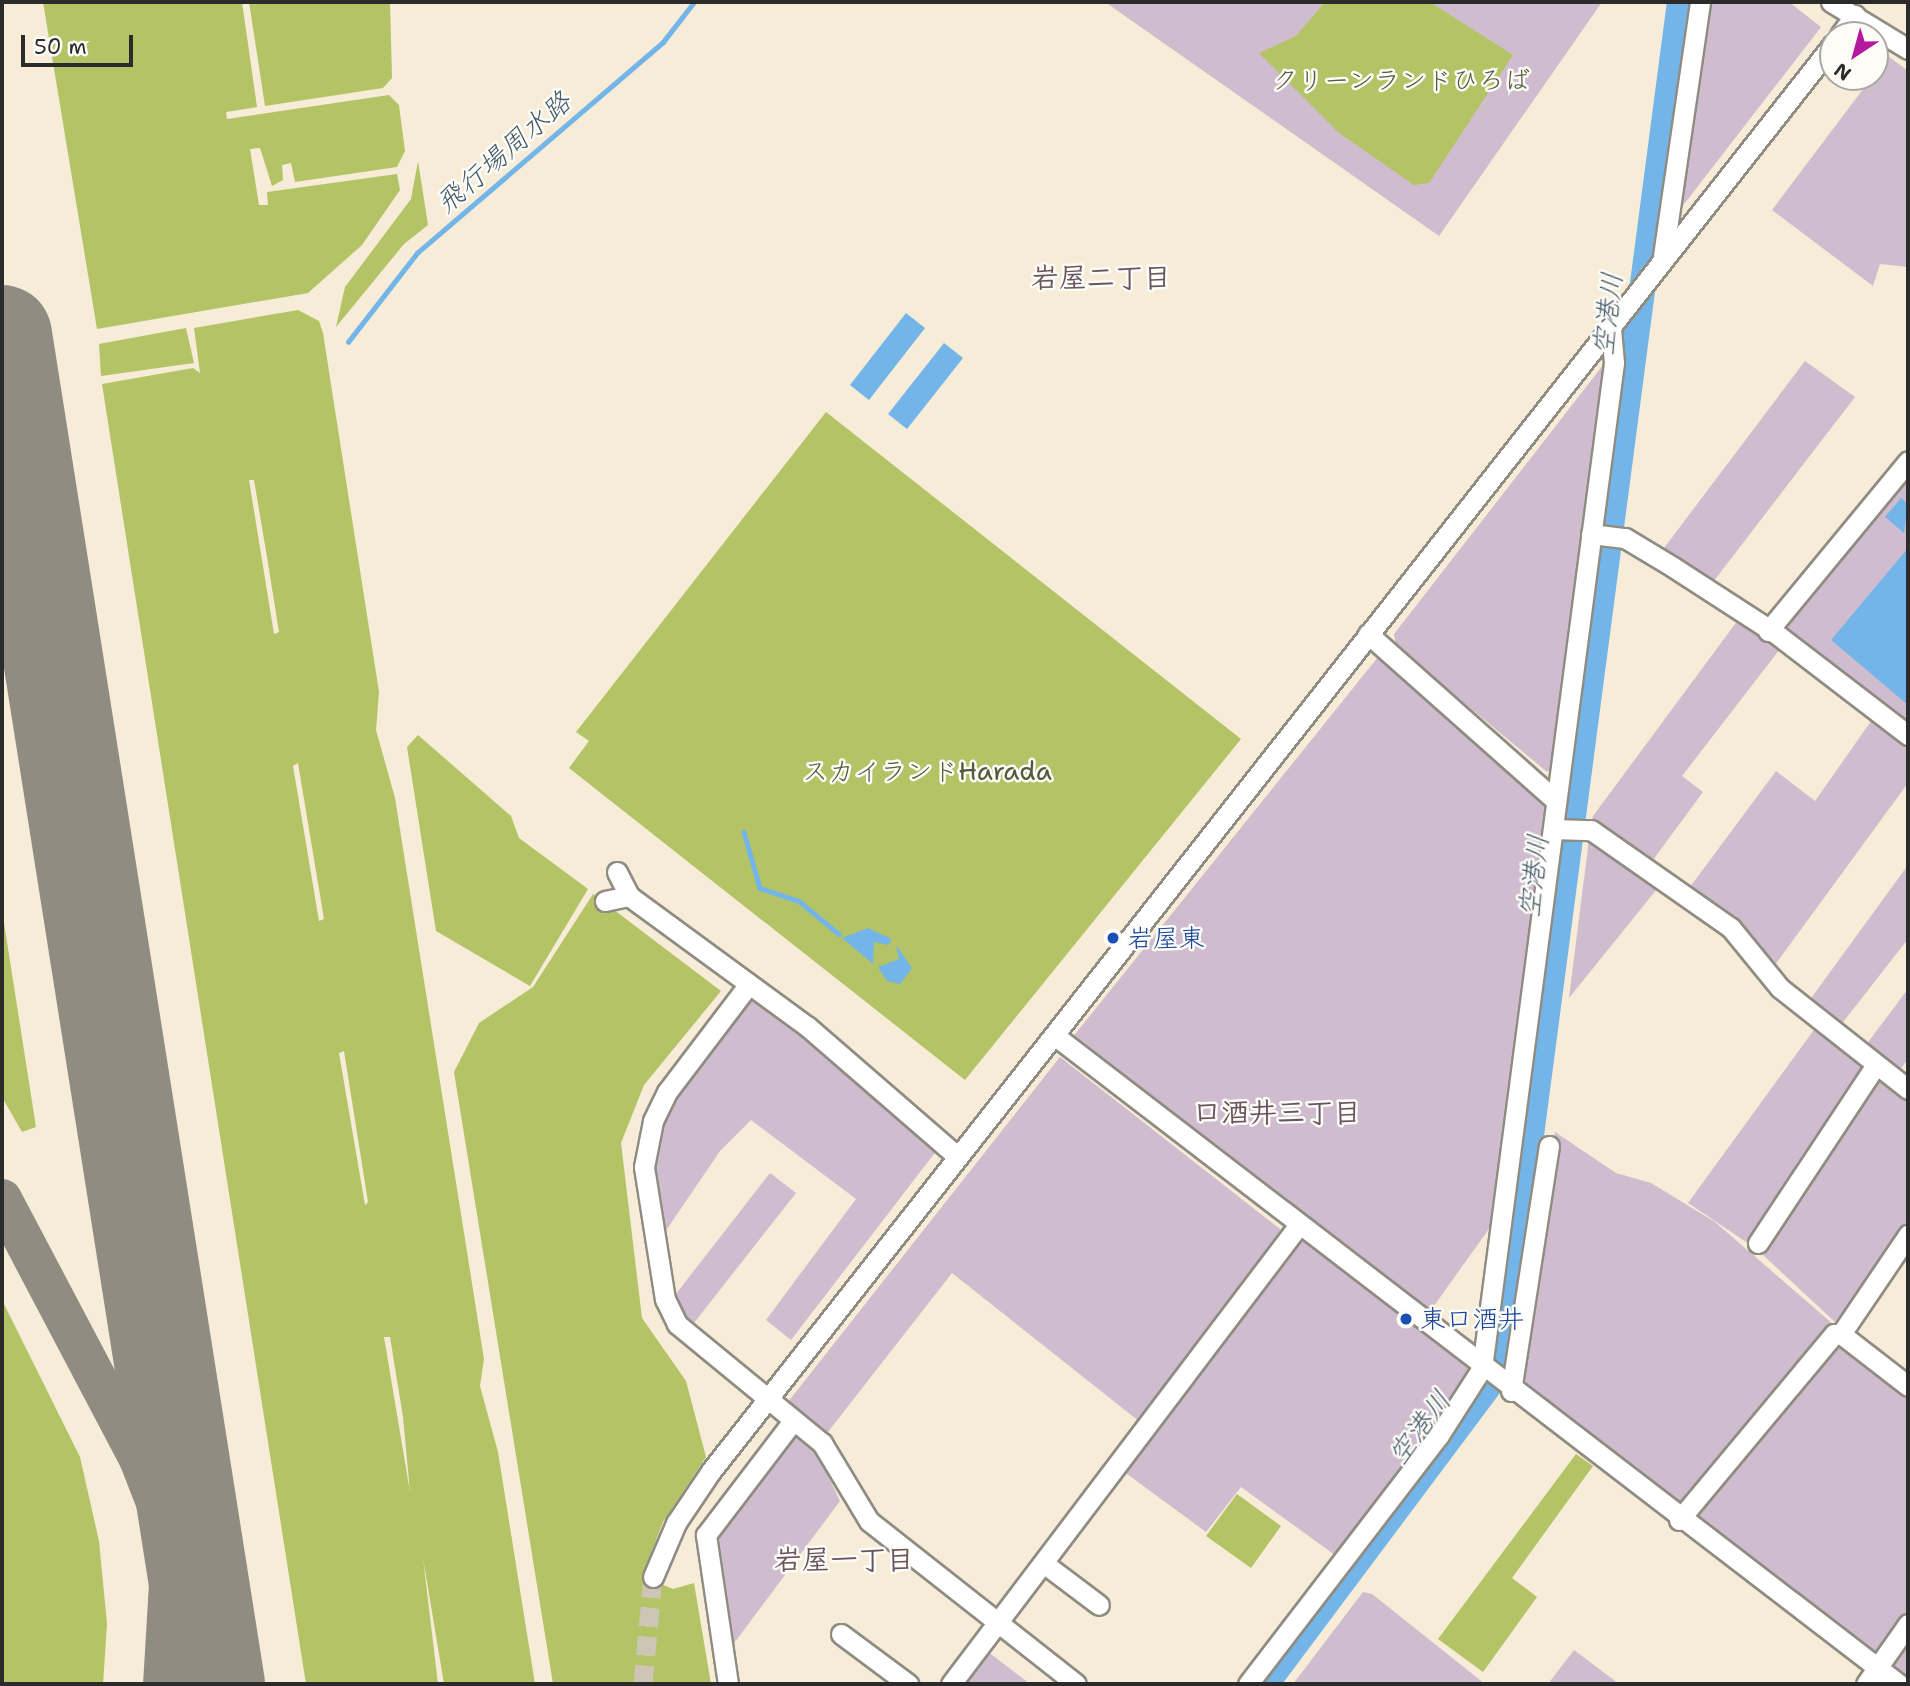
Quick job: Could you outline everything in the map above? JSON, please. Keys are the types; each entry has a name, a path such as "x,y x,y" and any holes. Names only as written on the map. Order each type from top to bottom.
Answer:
{"street":[{"path":"1662,261 1700,2"},
{"path":"1831,2 1908,49"},
{"path":"1850,21 1855,15"},
{"path":"653,1577 676,1523 766,1400 1819,62"},
{"path":"1496,1380 1557,829 1556,801 1594,535 1614,363 1615,322"},
{"path":"1768,631 1908,461"},
{"path":"1594,535 1622,538 1768,631 1908,735"},
{"path":"1368,634 1556,801"},
{"path":"1557,829 1582,830 1619,847 1731,928 1780,988 1908,1088"},
{"path":"617,872 629,896 749,984 957,1156"},
{"path":"605,901 629,896"},
{"path":"749,984 662,1102 644,1167 665,1299 677,1324 766,1400 822,1443 869,1521 1076,1684"},
{"path":"1054,1035 1679,1520 1872,1676 1899,1684"},
{"path":"1758,1243 1876,1065"},
{"path":"1248,1684 1439,1435 1496,1380 1549,1146"},
{"path":"951,1684 1046,1565 1298,1226"},
{"path":"1840,1334 1908,1236"},
{"path":"1679,1520 1834,1334 1840,1334 1908,1387"},
{"path":"728,1684 706,1535 793,1421"},
{"path":"1046,1565 1099,1605"},
{"path":"1872,1676 1908,1624"},
{"path":"841,1634 908,1684"}],"shaded area":[{"path":"1105,2 1602,2 1439,236"},
{"path":"1712,2 1789,2 1819,25 1819,30 1678,212 1699,34"},
{"path":"1889,57 1908,71 1908,267 1880,264 1873,286 1772,210 1862,91 1889,91"},
{"path":"1607,360 1556,766 1547,772 1396,646 1394,634"},
{"path":"1805,361 1855,397 1710,586 1661,552"},
{"path":"1908,475 1908,722 1785,630 1785,620"},
{"path":"1738,620 1780,649 1682,776 1703,792 1653,860 1591,822 1593,816"},
{"path":"1378,657 1527,783 1548,811 1496,1219 1426,1317 1072,1038"},
{"path":"1874,717 1908,742 1908,783 1772,969 1740,926 1690,887 1776,771 1815,801"},
{"path":"1589,839 1661,884 1569,998"},
{"path":"1908,865 1908,939 1840,1026 1809,1001"},
{"path":"1908,989 1908,1059 1899,1071 1866,1045"},
{"path":"759,998 937,1150 791,1340 766,1320 856,1199 751,1120 720,1151 663,1235 653,1177 669,1102 747,999"},
{"path":"1816,1027 1870,1066 1752,1246 1688,1203"},
{"path":"1060,1057 1285,1233 1140,1422 952,1273 824,1437 784,1407"},
{"path":"1879,1076 1908,1093 1908,1223 1835,1322 1763,1255"},
{"path":"1555,1132 1616,1173 1651,1183 1715,1222 1834,1325 1683,1507 1524,1384"},
{"path":"770,1173 796,1193 690,1328 672,1299"},
{"path":"1300,1238 1469,1369 1469,1379 1339,1558 1241,1487 1206,1532 1123,1471"},
{"path":"1833,1339 1908,1398 1908,1610 1875,1654 1689,1517"},
{"path":"796,1434 816,1450 840,1501 729,1650 710,1536"},
{"path":"1363,1592 1372,1594 1485,1684 1293,1684"},
{"path":"1908,1632 1908,1682 1886,1665"},
{"path":"983,1648 1030,1684 954,1684"},
{"path":"1574,1650 1619,1684 1548,1684"}],"green space":[{"path":"43,2 242,2 257,107 226,112 227,119 389,95 399,105 405,151 397,167 295,182 291,163 282,165 283,180 272,186 260,148 250,149 259,205 268,205 267,192 397,174 400,190 362,245 308,293 97,329"},
{"path":"249,2 390,2 392,78 383,88 265,106"},
{"name":"クリーンランドひろば","path":"1325,2 1430,2 1513,55 1429,183 1414,185 1339,133 1259,53 1296,36"},
{"path":"418,161 428,225 404,244 336,327 345,287 411,199"},
{"path":"298,310 319,321 323,333 379,692 376,730 395,798 484,1359 480,1386 498,1452 535,1684 444,1684 423,1558 438,1684 306,1684 102,384 193,368 200,373 194,328","holes":["249,480 254,480 267,557 279,632 274,634","298,763 324,919 319,921 293,766","344,1051 368,1202 365,1205 339,1053","384,1337 390,1337 403,1417 410,1492"]},
{"path":"186,328 194,363 101,376 99,344"},
{"name":"スカイランドHarada","path":"826,412 1241,739 965,1080 569,768 589,741 576,732"},
{"path":"418,735 511,816 519,838 588,889 530,986 436,931 407,747"},
{"path":"593,894 721,991 644,1085 621,1143 642,1318 686,1381 706,1457 663,1522 642,1576 673,1589 694,1583 711,1684 553,1684 454,1072 479,1023 533,987"},
{"path":"2,910 36,1127 22,1132 2,1097"},
{"path":"2,1300 80,1457 99,1541 107,1624 103,1684 2,1684"},
{"path":"1576,1454 1593,1466 1512,1578 1537,1597 1483,1672 1438,1639"},
{"path":"1237,1494 1281,1526 1251,1568 1206,1536"}],"water":[{"path":"906,313 925,328 869,400 850,385"},
{"path":"944,343 963,358 907,429 888,414"},
{"path":"1901,498 1908,504 1904,533 1885,517"},
{"path":"1908,548 1908,705 1831,640"},
{"path":"868,928 892,939 888,945 874,942 873,964 842,938"},
{"path":"896,945 912,968 900,984 887,981 878,967 899,959"}],"waterway":[{"name":"飛行場周水路","path":"348,342 417,253 663,42 694,2"},
{"name":"空港川","path":"1266,1684 1500,1371 1680,2"},
{"path":"744,832 760,888 799,901 839,934"}],"taxiway":[{"path":"2,1199 139,1459 174,1549 213,1684"},
{"path":"161,1340 173,1517 163,1684"}],"runway":[{"path":"2,335 215,1684"}],"tunnel":[{"path":"643,1684 653,1577"}],"place":[{"name":"岩屋東","path":"1113,938"},
{"name":"東口酒井","path":"1406,1319"}],"district":[{"name":"岩屋二丁目","path":"1101,277"},
{"name":"口酒井三丁目","path":"1277,1112"},
{"name":"岩屋一丁目","path":"844,1559"}]}
